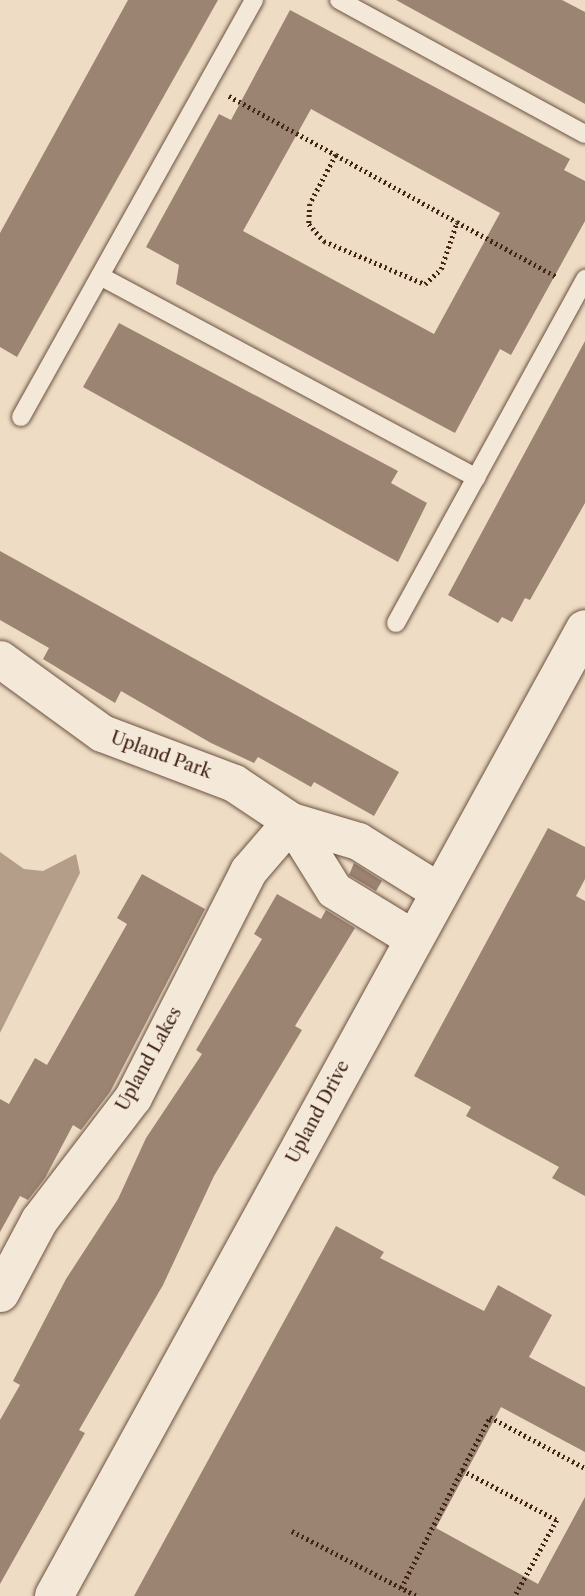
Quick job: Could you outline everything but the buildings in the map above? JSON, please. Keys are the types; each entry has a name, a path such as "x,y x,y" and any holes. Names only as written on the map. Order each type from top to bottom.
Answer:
{"street":[{"name":"Upland Drive","path":"54,1596 411,937 583,636"},
{"name":"Upland Park","path":"0,659 102,733 234,783 291,821 358,841 438,891"},
{"name":"Upland Park","path":"291,821 334,890 411,937"},
{"name":"Upland Lakes","path":"0,1293 38,1220 133,1097 247,870 291,821"}],"lane":[{"path":"21,417 254,0"},
{"path":"339,0 585,134"},
{"path":"100,276 476,478"},
{"path":"396,623 582,284"}],"path":[{"path":"207,84 457,222 582,284"},
{"path":"336,155 310,204 309,224 324,241 425,284 442,269 457,222"},
{"path":"401,1588 490,1418 585,1468"},
{"path":"462,1470 557,1520 515,1596"},
{"path":"292,1531 417,1596"}],"shaded area":[{"path":"0,852 24,869 43,871 76,854 80,873 0,1033"}]}
